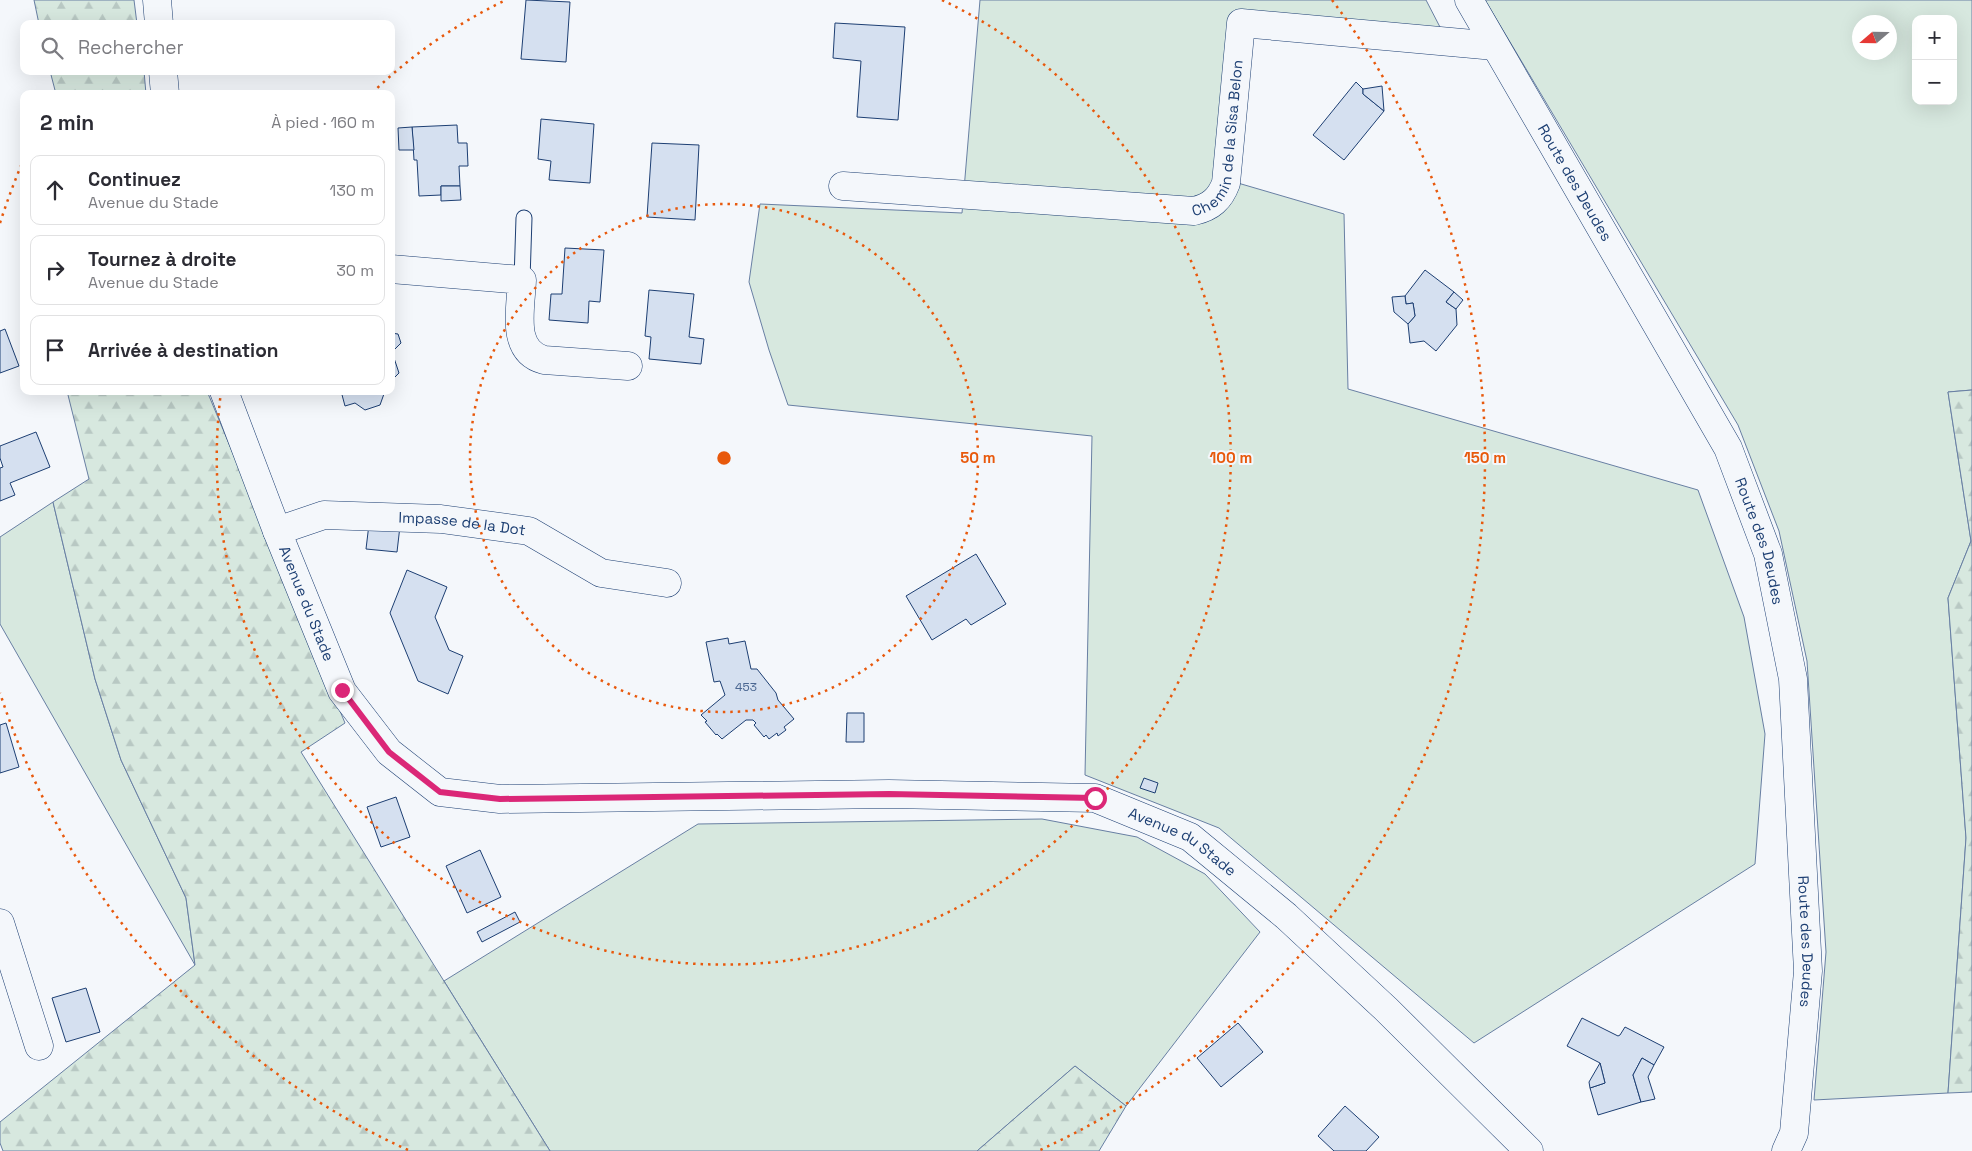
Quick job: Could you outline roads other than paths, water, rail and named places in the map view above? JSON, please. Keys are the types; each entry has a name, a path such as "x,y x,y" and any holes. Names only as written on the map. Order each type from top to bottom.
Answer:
{"street":[{"path":"157,0 159,20"},
{"name":"Route des Deudes","path":"1469,0 1728,448 1768,554 1794,679 1808,971 1794,1133 1786,1151"},
{"name":"Chemin de la Sisa Belon","path":"843,186 1194,211 1213,204 1222,194 1226,183 1241,24 1495,46"},
{"path":"164,75 165,90"},
{"path":"395,269 522,280 520,333 522,343 528,352 536,358 544,360 628,366"},
{"name":"Avenue du Stade","path":"226,395 277,531 342,690 389,752 440,792 500,799 889,794 1095,798 1190,837 1227,867 1286,916 1364,989 1529,1151"},
{"name":"Impasse de la Dot","path":"277,531 324,515 441,519 529,532 601,573 667,583"},
{"path":"0,923 39,1046"}],"lane":[{"path":"522,280 524,218"}]}
